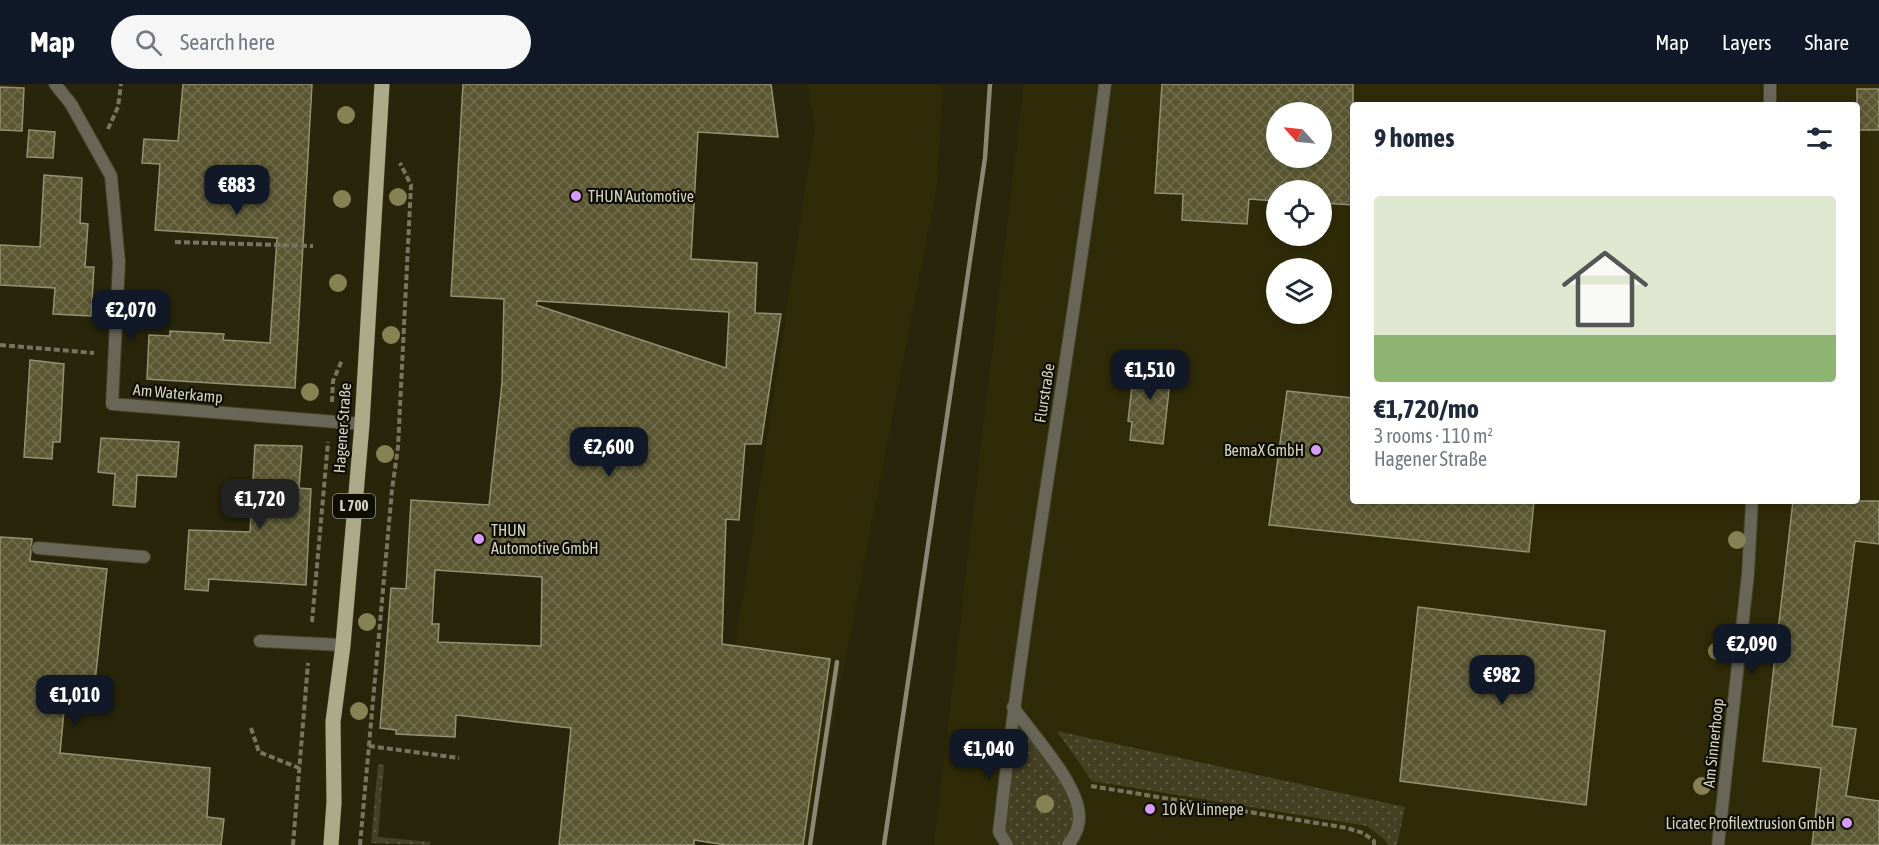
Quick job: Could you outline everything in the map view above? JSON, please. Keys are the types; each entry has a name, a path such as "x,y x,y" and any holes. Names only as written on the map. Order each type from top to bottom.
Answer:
{"main road":[{"name":"Hagener Straße","path":"331,845 334,802 333,722 343,645 362,424 382,84"}],"street":[{"name":"Am Waterkamp","path":"55,84 71,104 111,176 118,262 116,354 112,404 362,424"},
{"name":"Flurstraße","path":"1007,845 999,832 1012,707 1090,205 1105,84"},
{"path":"1770,84 1770,102"},
{"name":"Am Sinnerhoop","path":"1718,845 1748,574 1752,504"},
{"path":"38,548 144,557"},
{"path":"260,641 343,645"},
{"path":"1012,707 1066,782 1079,813 1077,831 1068,845"}],"path":[{"path":"94,146 105,136 118,107 121,84"},
{"path":"360,845 392,490 398,447 411,185"},
{"path":"175,242 313,246"},
{"path":"0,345 116,354"},
{"path":"293,845 333,381"},
{"path":"251,728 259,752 299,768"},
{"path":"369,746 459,758"},
{"path":"1066,782 1347,828 1363,833 1374,841 1374,845"}],"shaded area":[{"path":"807,84 943,84 936,192 809,845 705,845 815,126"},
{"path":"1024,84 1879,84 1879,845 934,845"},
{"path":"1014,713 1065,783 1077,814 1065,845 1009,845 1000,832"},
{"path":"1057,731 1405,807 1397,845 1388,845 1367,826 1092,781"},
{"path":"378,764 384,765 378,837 431,842 429,845 371,843"}],"building":[{"path":"183,84 312,84 295,388 147,379 149,335 170,336 170,331 224,334 223,340 270,343 277,238 155,230 160,164 142,163 144,139 178,141"},
{"path":"463,84 771,84 778,137 698,132 691,259 757,263 755,313 781,314 761,444 745,444 739,520 726,519 722,644 830,659 803,845 726,845 694,840 694,845 559,845 571,728 456,715 455,737 396,734 396,730 380,728 391,588 406,589 411,500 489,505 502,383 504,299 451,296","holes":["537,301 729,312 726,368 536,305","435,570 542,577 541,646 438,642 439,624 432,624"]},
{"path":"1162,84 1353,84 1353,102 1350,102 1350,205 1332,204 1332,180 1266,180 1266,200 1249,199 1247,224 1182,220 1183,194 1155,193"},
{"path":"0,87 24,88 22,131 0,130"},
{"path":"1857,89 1879,89 1879,130 1860,130 1860,102 1857,102"},
{"path":"29,130 55,132 53,158 27,157"},
{"path":"44,175 82,178 80,223 88,224 85,267 94,267 91,316 53,314 55,288 0,285 0,245 40,247"},
{"path":"1135,359 1172,363 1163,444 1130,440 1132,422 1128,421"},
{"path":"30,360 64,364 60,442 53,442 52,459 24,457"},
{"name":"BemaX GmbH","path":"1287,391 1350,398 1350,504 1534,504 1529,552 1269,525"},
{"path":"101,438 179,442 176,477 137,475 135,507 113,505 115,474 98,472"},
{"path":"255,445 302,446 299,488 311,489 306,585 209,579 208,591 185,589 189,530 250,532"},
{"path":"1860,501 1879,501 1879,544 1855,541 1832,726 1856,729 1846,796 1879,801 1879,845 1812,845 1821,768 1763,761 1793,504 1860,504"},
{"path":"0,537 32,539 30,561 107,569 95,682 67,679 60,753 210,768 207,817 224,819 221,845 0,845"},
{"path":"1418,607 1605,631 1586,805 1400,781"}],"railway":[{"path":"884,845 985,158 990,84"},
{"path":"810,845 837,662"}],"place":[{"name":"THUN Automotive","path":"576,196"},
{"name":"BemaX GmbH","path":"1316,450"},
{"name":"THUN Automotive GmbH","path":"479,539"},
{"name":"10 kV Linnepe","path":"1150,809"},
{"name":"Licatec Profilextrusion GmbH","path":"1847,823"}]}
